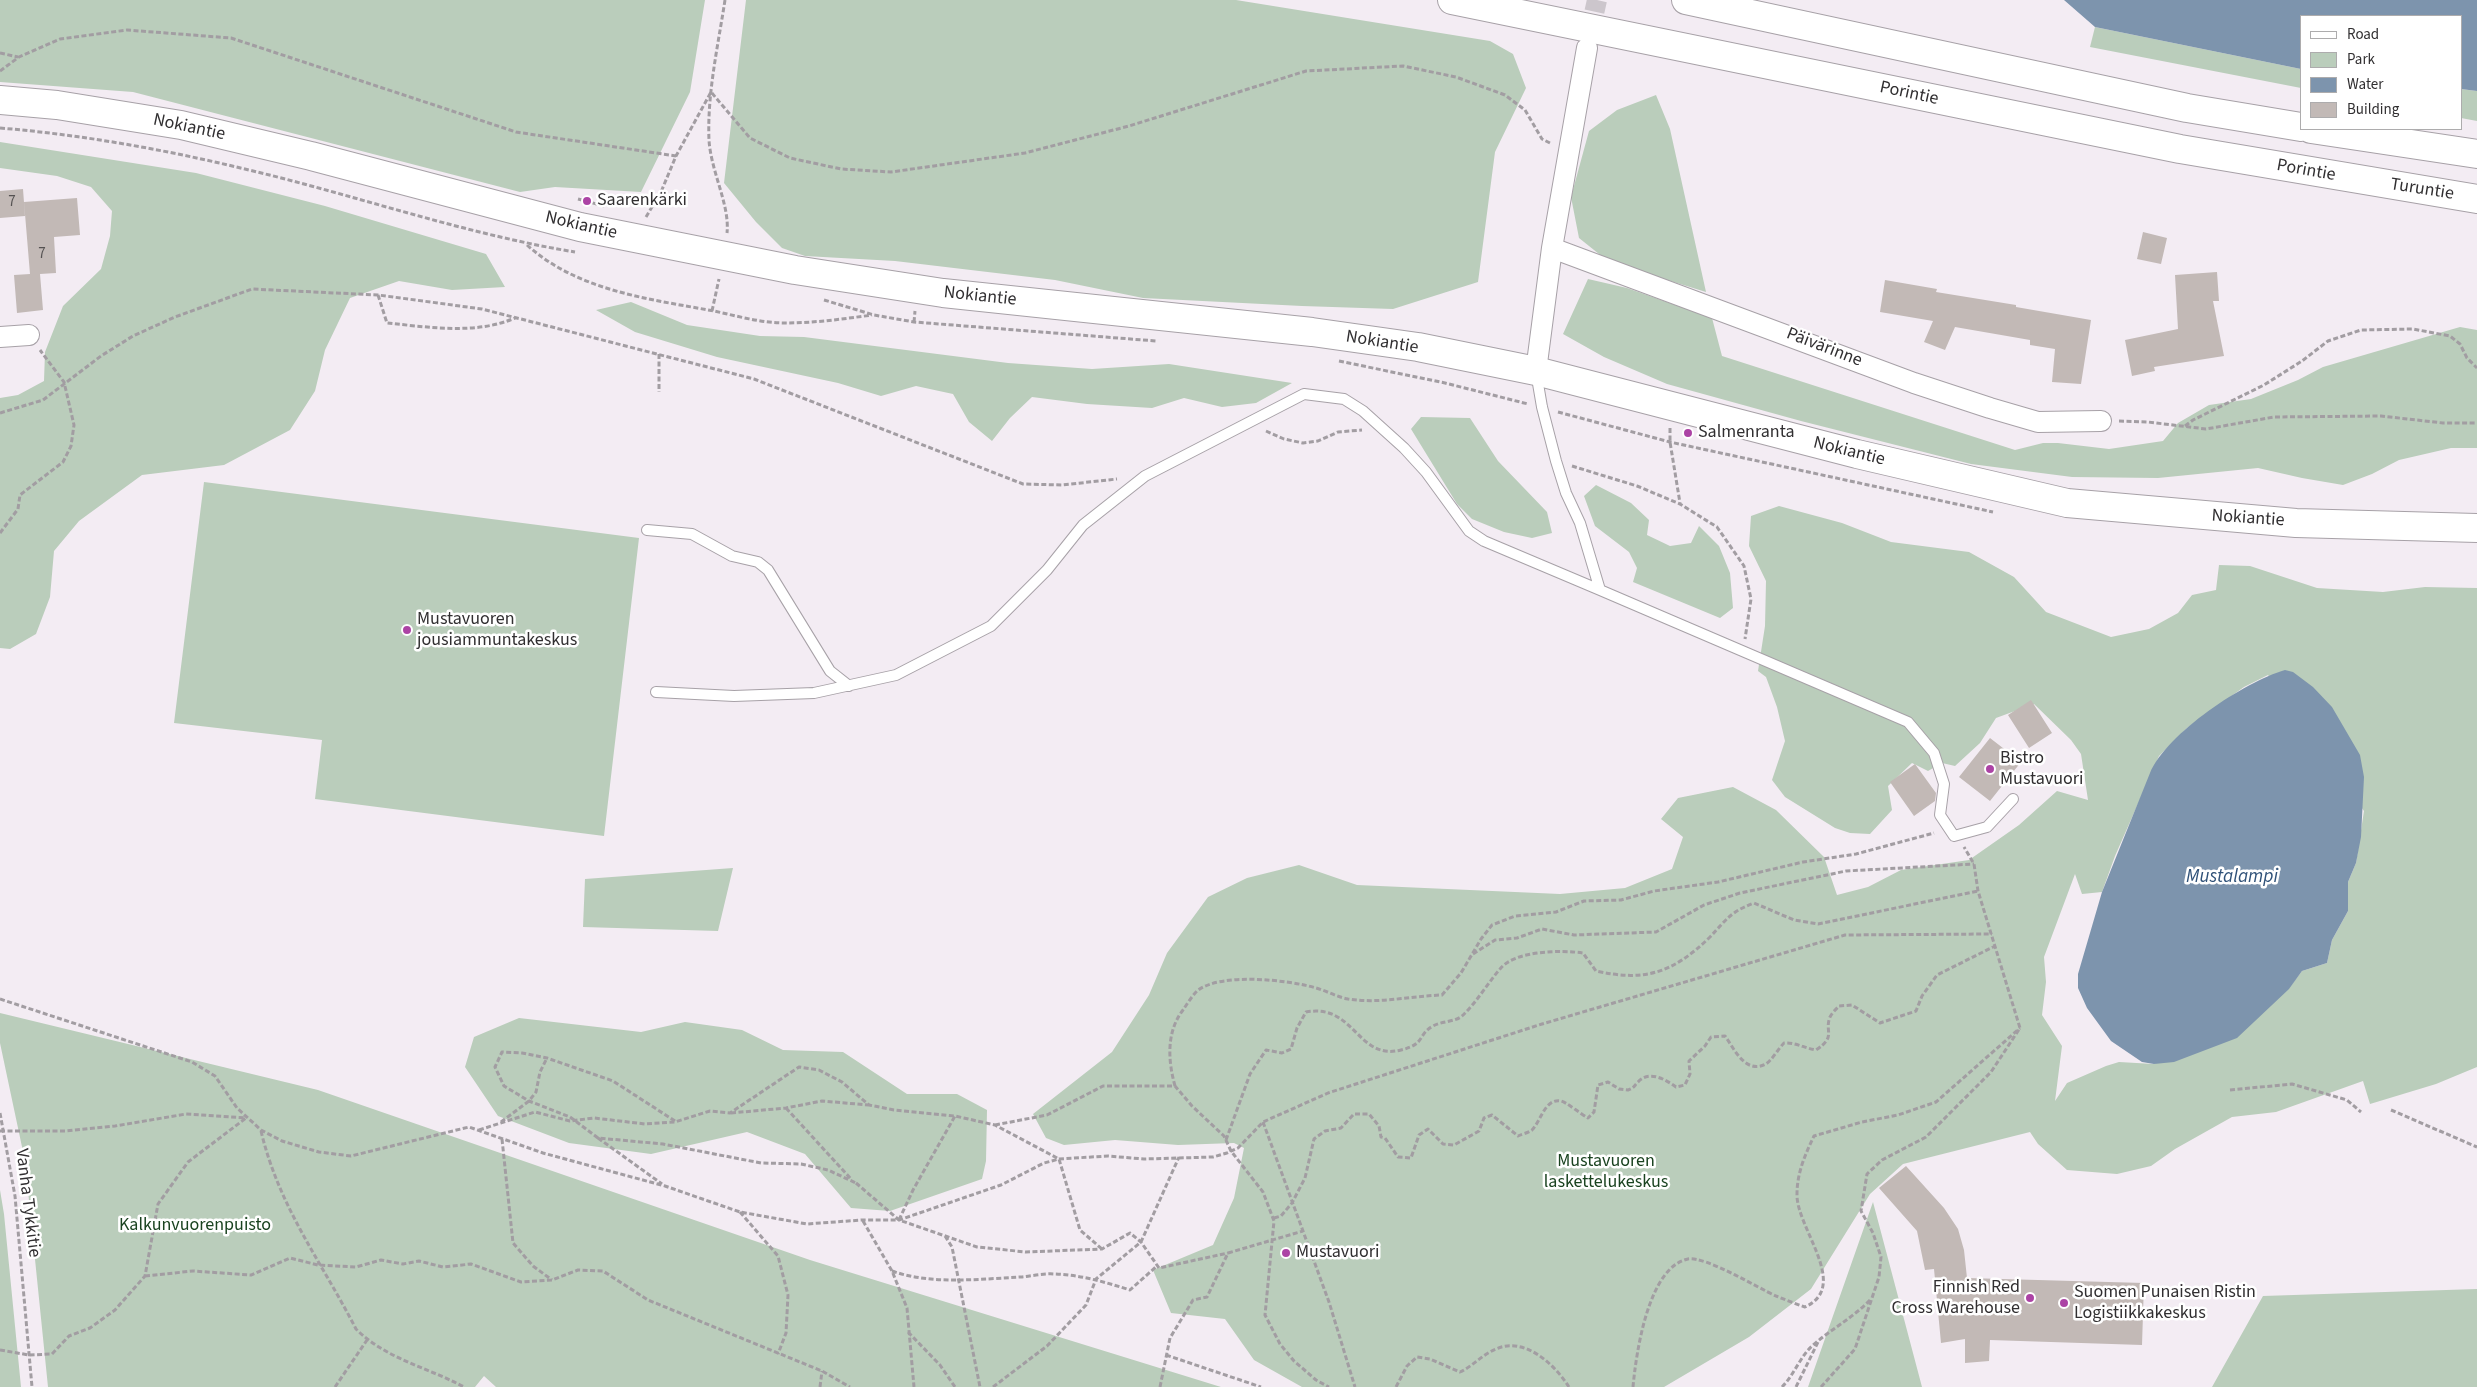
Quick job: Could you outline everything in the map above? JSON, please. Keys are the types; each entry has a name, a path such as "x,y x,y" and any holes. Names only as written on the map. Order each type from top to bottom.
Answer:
{"main road":[{"name":"Porintie","path":"1452,0 2161,145 2367,182"},
{"path":"1686,0 2187,108 2300,127"},
{"name":"Nokiantie","path":"0,100 66,106 182,125 311,156 580,227 795,270 942,293 1321,334 1418,348 1536,371 1857,454 2067,503 2296,523 2477,528"},
{"path":"2318,130 2477,154"},
{"name":"Turuntie","path":"2367,182 2477,199"},
{"path":"2367,182 2477,216"},
{"name":"Nokiantie","path":"1962,479 2210,504 2329,510 2477,513"}],"street":[{"path":"1536,371 1552,248 1587,48"},
{"name":"Päivärinne","path":"1552,248 1914,383 1990,408 2038,422 2101,420"},
{"path":"0,337 29,335"}],"lane":[{"path":"1536,371 1542,407 1556,461 1566,493 1580,523 1600,590"},
{"path":"656,692 734,696 804,694 896,675 991,626 1047,570 1083,525 1145,476 1304,394 1344,399 1363,410 1426,472 1469,530 1484,542 1908,722 1934,753 1944,784 1940,815 1957,839 1987,827 2013,799"},
{"path":"647,530 692,534 732,556 758,562 768,570 830,671 849,686"}],"path":[{"path":"725,0 712,92 709,140 712,168 728,219 726,240"},
{"path":"0,71 19,57 60,39 126,30 231,38 516,132 676,156"},
{"path":"0,53 19,57"},
{"path":"712,92 750,138 790,158 841,169 891,172 1025,153 1129,126 1306,71 1403,66 1456,77 1505,95 1525,110 1542,139 1569,152"},
{"path":"646,217 661,192 676,156 712,92"},
{"path":"0,128 98,139 182,155 250,170 527,244 582,253"},
{"path":"527,244 543,259 567,274 619,291 684,307 783,323 817,322 874,315"},
{"path":"712,311 719,278"},
{"path":"0,413 42,400 64,382 133,336 174,317 252,289 378,295 482,309 754,379 1024,484 1062,485 1145,476"},
{"path":"378,295 387,323 447,329 502,324 516,318"},
{"path":"822,299 874,315 914,322 1164,342"},
{"path":"874,315 878,306"},
{"path":"914,322 915,311"},
{"path":"2185,426 2264,384 2302,361 2328,341 2361,330 2412,329 2450,336 2460,344 2468,358 2477,368"},
{"path":"0,533 18,509 20,494 63,462 71,446 74,425 64,382 29,335"},
{"path":"659,354 659,392"},
{"path":"1335,361 1445,383 1542,407"},
{"path":"2101,420 2148,422 2206,429 2274,417 2380,416 2443,423 2477,423"},
{"path":"1670,428 1670,442 1680,504"},
{"path":"1284,439 1303,443 1318,441 1338,432 1383,429"},
{"path":"1556,461 1637,486 1680,504 1717,527 1744,566 1751,599 1742,651"},
{"path":"1329,1387 1316,1380 1294,1360 1280,1344 1265,1315 1274,1218 1263,1192 1231,1151 1226,1140 1175,1086 1170,1066 1170,1043 1180,1014 1197,991 1218,982 1267,980 1314,987 1346,998 1372,1001 1442,995 1461,973 1492,925 1515,916 1556,912 1584,901 1621,900 1654,892 1718,882 1778,868 1856,854 1933,833 1957,839 1974,864 1978,890 2020,1028"},
{"path":"1472,954 1495,940 1517,938 1542,929 1574,935 1656,932 1704,905 1740,893 1846,872 1974,864"},
{"path":"1226,1140 1250,1074 1266,1050 1282,1053 1291,1049 1296,1028 1306,1012 1316,1010 1332,1013 1357,1031 1368,1044 1382,1052 1399,1050 1418,1045 1434,1026 1460,1017 1491,982 1501,967 1521,957 1559,950 1583,953 1596,971 1623,977 1653,975 1694,953 1735,910 1754,903 1794,920 1818,924 1978,890"},
{"path":"899,1220 1001,1185 1044,1163 1059,1159 1108,1156 1144,1159 1213,1156 1231,1151 1238,1148 1263,1122 1328,1093 1542,1024 1845,934 1992,934"},
{"path":"1274,1218 1281,1216 1292,1204 1305,1178 1314,1139 1325,1132 1341,1128 1354,1114 1369,1114 1379,1126 1381,1137 1385,1138 1398,1157 1411,1158 1419,1135 1428,1129 1443,1144 1454,1145 1474,1135 1481,1128 1484,1118 1492,1115 1518,1136 1530,1132 1540,1120 1548,1104 1554,1101 1567,1103 1574,1110 1588,1118 1594,1112 1598,1084 1608,1082 1619,1089 1628,1090 1643,1079 1656,1076 1664,1078 1676,1087 1685,1085 1690,1074 1689,1061 1705,1046 1711,1036 1725,1036 1742,1062 1756,1066 1767,1064 1784,1042 1794,1042 1802,1048 1816,1050 1825,1044 1830,1034 1830,1017 1839,1006 1852,1006 1880,1023 1916,1011 1922,996 1937,975 1995,946"},
{"path":"0,999 192,1062 215,1076 246,1118 261,1130 282,1141 319,1152 351,1156 469,1127 543,1153 665,1186 740,1212 807,1224 862,1220 899,1220 977,1248 1026,1252 1102,1250 1130,1233 1141,1242 1159,1268 1228,1254 1303,1231"},
{"path":"1821,1387 1855,1349 1879,1277 1881,1257 1862,1210 1867,1174 1882,1160 1926,1137 1991,1072 2020,1028"},
{"path":"1633,1387 1635,1360 1642,1329 1654,1298 1664,1276 1675,1266 1689,1259 1713,1264 1778,1297 1805,1307 1814,1303 1822,1290 1825,1277 1818,1256 1806,1232 1796,1196 1799,1171 1814,1136 1862,1122 1898,1115 1936,1102 2020,1028"},
{"path":"665,1186 574,1120 529,1102 504,1086 495,1067 502,1052 522,1053 547,1058 613,1081 675,1122"},
{"path":"498,1124 529,1102 536,1092 540,1072 547,1058"},
{"path":"730,1112 799,1067 819,1070 842,1082 869,1105"},
{"path":"2230,1090 2292,1084 2347,1100 2361,1112"},
{"path":"995,1125 1047,1115 1103,1086 1175,1086"},
{"path":"478,1130 536,1112 574,1120 594,1118 645,1124 675,1122 710,1111 730,1112 786,1108 822,1100 955,1116 995,1125 1059,1159 1080,1230 1102,1250"},
{"path":"786,1108 856,1184 899,1220"},
{"path":"2391,1110 2477,1147"},
{"name":"Vanha Tykkitie","path":"0,1113 15,1196 32,1387"},
{"path":"2,1131 73,1130 186,1114 246,1118"},
{"path":"899,1220 913,1190 955,1116"},
{"path":"0,1350 29,1355 52,1354 69,1336 90,1328 115,1310 145,1276 158,1204 188,1162 246,1118"},
{"path":"1263,1122 1329,1302 1355,1387"},
{"path":"261,1130 269,1162 282,1197 318,1265 356,1329 367,1340 385,1352 464,1387"},
{"path":"598,1138 663,1144 761,1163 800,1164 828,1170 856,1184"},
{"path":"502,1139 513,1243 533,1266 552,1280"},
{"path":"992,1387 1047,1346 1086,1305 1096,1279 1141,1242 1179,1156"},
{"path":"740,1212 778,1256 788,1294 786,1333 778,1354"},
{"path":"862,1220 892,1270 907,1308 914,1387"},
{"path":"944,1235 952,1247 980,1387"},
{"path":"1160,1387 1170,1338 1193,1300 1207,1297 1228,1254"},
{"path":"145,1276 193,1271 251,1275 290,1258 318,1265 356,1267 381,1260 403,1264 419,1261 442,1267 471,1264 521,1282 552,1280 578,1270 603,1271 648,1300 822,1371 850,1387"},
{"path":"892,1270 911,1278 1054,1274 1096,1279 1130,1290 1158,1265"},
{"path":"1782,1387 1811,1347 1857,1314 1872,1298"},
{"path":"908,1332 940,1365 955,1387"},
{"path":"335,1387 367,1340"},
{"path":"1796,1387 1818,1341"},
{"path":"1396,1387 1406,1366 1417,1357 1430,1359 1460,1372 1472,1366 1495,1349 1508,1346 1541,1355 1562,1376 1569,1387"},
{"path":"1166,1355 1261,1387"},
{"path":"820,1387 822,1371"}],"green space":[{"path":"0,0 705,0 690,92 641,192 555,187 520,192 133,92 0,82"},
{"path":"746,0 1236,0 1490,41 1513,54 1526,88 1495,152 1478,282 1393,309 1143,298 1055,280 895,261 805,256 782,248 756,222 724,183"},
{"path":"2095,27 2300,69 2300,88 2090,47"},
{"path":"2462,89 2477,91 2477,121 2462,118"},
{"path":"1656,95 1670,129 1706,292 1609,262 1579,238 1571,197 1589,131 1617,110"},
{"path":"0,142 196,173 325,206 486,254 505,287 452,290 399,281 350,298 325,350 315,391 290,430 224,465 142,475 79,521 54,551 50,597 36,634 10,649 0,648 0,398 18,395 44,381 45,352 63,306 101,269 110,236 112,211 91,187 57,176 0,168"},
{"path":"1588,279 1627,288 1712,318 1722,356 2015,450 2043,443 2109,449 2163,441 2178,423 2209,405 2251,399 2298,380 2323,367 2460,327 2477,330 2477,448 2451,448 2399,460 2372,474 2343,485 2258,468 2158,478 2072,477 1971,464 1801,421 1667,384 1604,357 1563,334"},
{"path":"631,302 687,325 760,336 804,337 1008,363 1092,369 1169,364 1292,383 1256,403 1222,407 1184,398 1152,408 1087,404 1032,397 1010,418 992,441 969,422 953,394 916,386 881,396 838,383 717,357 635,332 596,310"},
{"path":"1421,417 1470,418 1498,461 1547,512 1552,533 1532,538 1504,532 1472,519 1457,504 1411,429"},
{"name":"Mustavuoren jousiammuntakeskus","path":"204,482 639,538 604,836 315,799 322,740 174,723"},
{"path":"1596,485 1631,503 1649,520 1647,535 1670,546 1691,543 1699,526 1719,546 1730,573 1733,608 1720,618 1633,582 1637,568 1629,552 1595,526 1584,496"},
{"name":"Mustavuoren laskettelukeskus","path":"1779,506 1842,523 1891,542 1969,552 2014,577 2046,612 2111,637 2149,629 2178,613 2192,595 2216,590 2219,565 2250,566 2317,588 2383,592 2425,587 2477,588 2477,1067 2436,1084 2370,1104 2363,1081 2276,1112 2232,1117 2175,1149 2151,1166 2117,1174 2067,1170 2038,1144 2030,1132 1903,1164 1870,1194 1811,1289 1749,1337 1664,1387 1302,1387 1254,1360 1225,1319 1171,1313 1153,1270 1213,1245 1234,1198 1244,1148 1234,1143 1178,1145 1115,1140 1064,1145 1046,1138 1033,1114 1112,1052 1149,995 1167,953 1208,897 1247,878 1299,865 1357,885 1560,894 1625,888 1672,869 1683,837 1661,819 1678,798 1733,787 1776,810 1824,857 1837,895 1868,887 1901,870 1969,860 2019,825 2057,791 2088,800 2081,754 2071,740 2034,704 1996,718 1980,743 1955,766 1942,763 1928,771 1912,763 1888,786 1892,810 1870,834 1850,833 1835,828 1785,797 1772,780 1785,741 1777,707 1766,677 1758,671 1765,626 1766,581 1749,546 1751,516","holes":["2268,675 2364,811 2356,863 2348,882 2348,911 2332,940 2327,963 2302,971 2289,988 2271,1003 2154,1064 2119,1062 2106,1066 2067,1083 2055,1101 2062,1046 2042,1015 2046,982 2044,957 2075,874 2082,894 2102,892 2115,856 2159,756 2187,728 2244,687"]},
{"path":"733,868 718,931 583,927 585,879"},
{"name":"Kalkunvuorenpuisto","path":"0,1013 318,1090 810,1260 1221,1387 496,1387 484,1376 475,1387 48,1387 25,1161 0,1043"},
{"path":"519,1018 641,1032 685,1022 742,1030 783,1050 843,1052 907,1094 957,1094 987,1110 986,1161 982,1179 890,1211 851,1208 805,1154 747,1132 651,1154 569,1143 498,1116 465,1067 474,1037"},
{"path":"0,1190 4,1214 21,1387 0,1387"},
{"path":"1873,1202 1922,1387 1808,1387"},
{"path":"2477,1289 2477,1387 2212,1387 2263,1296"}],"water":[{"path":"2064,0 2477,0 2477,91 2462,89 2462,15 2300,15 2300,69 2095,27"},
{"name":"Mustalampi","path":"2285,670 2293,672 2313,687 2332,707 2360,755 2364,777 2361,837 2356,863 2348,882 2348,911 2332,940 2327,963 2302,971 2289,989 2237,1038 2174,1062 2154,1064 2142,1062 2111,1041 2087,1008 2078,988 2078,974 2102,892 2150,773 2172,742 2208,711 2229,697 2268,676"}],"building":[{"path":"23,189 25,216 0,218 0,191"},
{"path":"77,198 80,235 54,237 56,273 40,274 43,310 17,313 14,275 30,274 24,202"},
{"path":"2143,232 2167,238 2161,264 2137,259"},
{"path":"2217,272 2219,301 2213,301 2224,356 2154,367 2155,371 2132,376 2125,340 2178,329 2175,275"},
{"path":"1885,280 1937,289 1936,292 2091,320 2081,384 2052,382 2055,349 2030,345 2030,340 1955,327 1945,350 1924,342 1933,321 1880,312"},
{"path":"2031,700 2052,733 2029,748 2008,715"},
{"name":"Bistro Mustavuori","path":"1990,738 2021,762 1990,801 1959,777"},
{"path":"1915,764 1936,793 1935,801 1914,816 1890,782"},
{"path":"1906,1166 1944,1208 1958,1229 1964,1250 1967,1278 2144,1283 2142,1345 1990,1340 1989,1361 1965,1363 1965,1339 1941,1343 1934,1269 1925,1270 1917,1231 1879,1188"}],"tunnel":[{"path":"1588,41 1597,0"}],"place":[{"name":"Saarenkärki","path":"587,201"},
{"name":"Salmenranta","path":"1688,433"},
{"name":"Mustavuoren jousiammuntakeskus","path":"407,630"},
{"name":"Bistro Mustavuori","path":"1990,769"},
{"name":"Mustavuori","path":"1286,1253"},
{"name":"Finnish Red Cross Warehouse","path":"2030,1298"},
{"name":"Suomen Punaisen Ristin Logistiikkakeskus","path":"2064,1303"}]}
